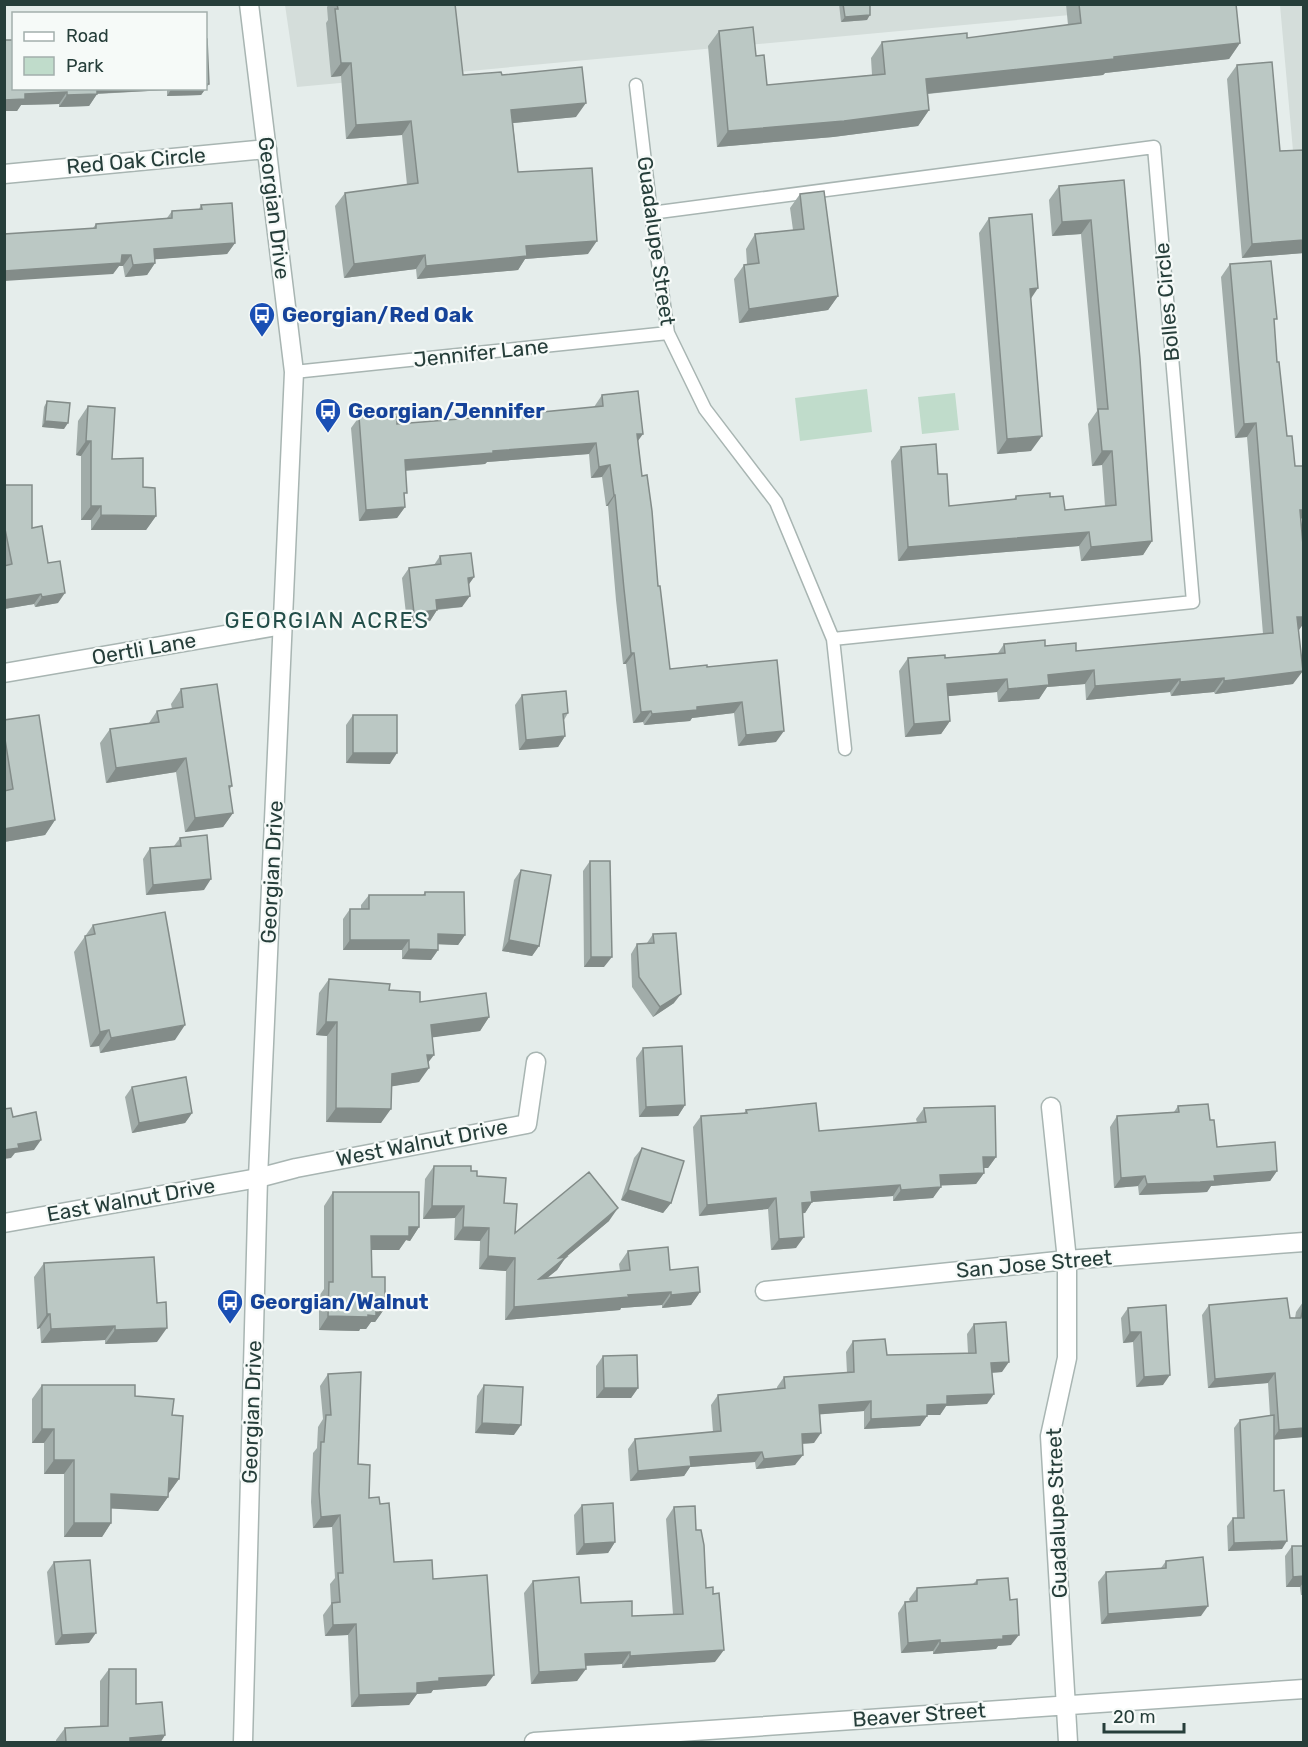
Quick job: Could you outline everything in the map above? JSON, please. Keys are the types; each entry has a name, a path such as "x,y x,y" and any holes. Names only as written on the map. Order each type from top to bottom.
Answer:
{"street":[{"name":"Georgian Drive","path":"243,1743 258,1178 294,372 249,4"},
{"name":"Red Oak Circle","path":"4,174 267,149"},
{"name":"Oertli Lane","path":"4,673 283,625"},
{"name":"West Walnut Drive","path":"258,1178 296,1168 527,1124 536,1062"},
{"name":"Guadalupe Street","path":"1051,1107 1067,1260 1067,1358 1050,1436 1068,1743"},
{"name":"East Walnut Drive","path":"4,1223 258,1178"},
{"name":"San Jose Street","path":"765,1291 1067,1260 1304,1242"},
{"name":"Beaver Street","path":"534,1743 1304,1689"}],"lane":[{"name":"Guadalupe Street","path":"636,85 668,333 705,409 776,502 833,639 845,749"},
{"name":"Bolles Circle","path":"651,213 1154,147 1193,602 833,639"},
{"name":"Jennifer Lane","path":"294,372 668,333"}],"shaded area":[{"path":"285,5 1178,5 297,87"},
{"path":"1280,5 1303,5 1303,263"}],"green space":[{"path":"867,389 872,432 800,441 795,398"},
{"path":"955,393 959,430 922,434 918,397"}],"building":[{"path":"337,4 455,4 463,75 501,72 502,75 582,67 586,103 511,110 518,172 592,168 597,241 526,246 527,256 426,266 425,255 354,264 345,193 418,183 411,121 356,125 351,63 341,63 335,9 338,9"},
{"path":"843,4 870,4 870,15 845,17"},
{"path":"1079,4 1236,4 1240,43 926,79 929,110 844,121 728,131 719,31 753,27 756,56 764,55 767,85 885,74 882,42 967,33 967,38 1081,23"},
{"path":"207,39 209,84 207,84"},
{"path":"4,40 12,40 12,90 97,90 97,94 67,95 67,92 25,94 25,99 4,100"},
{"path":"1272,62 1280,151 1304,150 1304,240 1252,244 1237,65"},
{"path":"1124,180 1140,359 1152,541 1091,547 1089,532 908,547 901,447 936,444 938,474 947,474 949,506 1050,493 1050,497 1063,496 1065,510 1116,505 1112,451 1102,451 1098,409 1108,409 1091,220 1062,222 1059,186"},
{"path":"824,191 838,296 749,309 744,265 759,263 755,234 804,229 800,194"},
{"path":"232,203 235,243 154,249 155,263 133,265 131,255 122,255 121,263 4,271 4,234 96,228 96,224 172,218 172,211 202,209 201,205"},
{"path":"1032,214 1038,288 1030,289 1042,436 1007,439 989,218"},
{"path":"1271,261 1277,319 1274,319 1277,362 1279,362 1287,436 1292,436 1295,466 1303,466 1304,469 1304,510 1300,510 1304,557 1304,617 1297,617 1303,671 1224,681 1224,678 1180,682 1180,679 1095,686 1094,670 1048,675 1049,685 1008,689 1007,679 947,684 950,721 914,724 908,658 945,655 945,658 1005,653 1004,644 1045,640 1045,646 1076,643 1076,651 1273,633 1256,423 1244,424 1230,264"},
{"path":"638,391 643,434 637,434 642,476 647,475 658,586 660,586 670,669 777,660 784,731 746,735 742,702 697,707 697,710 652,714 651,711 641,712 634,653 631,653 610,465 599,467 596,443 405,460 407,493 404,493 405,507 366,510 359,417 397,414 397,424 511,415 603,406 602,395"},
{"path":"47,401 70,403 68,423 45,421"},
{"path":"88,406 115,408 112,459 143,458 143,487 155,488 156,516 101,515 101,506 91,506 91,441 86,441"},
{"path":"4,485 32,485 32,528 42,526 48,563 60,561 65,593 4,600 4,566 12,564 4,524"},
{"path":"471,553 474,577 468,578 470,596 436,600 437,610 414,613 409,568 441,564 440,556"},
{"path":"217,684 232,786 229,786 233,813 195,818 186,758 116,768 110,729 159,722 157,711 183,707 181,689"},
{"path":"566,691 568,713 563,714 565,736 526,740 522,695"},
{"path":"39,715 55,820 4,829 4,791 13,789 4,720"},
{"path":"353,715 397,715 397,753 353,753"},
{"path":"207,835 211,879 153,885 150,848 181,846 180,838"},
{"path":"590,861 610,861 612,957 591,957"},
{"path":"521,870 551,875 539,946 509,940"},
{"path":"425,892 464,892 465,935 438,934 438,950 409,949 409,940 350,940 350,909 369,909 369,895 425,895"},
{"path":"165,912 185,1025 111,1038 109,1030 100,1032 85,936 95,934 93,925"},
{"path":"676,933 681,994 660,1007 639,977 637,944 654,943 653,934"},
{"path":"329,979 390,984 389,990 420,992 420,1002 486,993 489,1017 431,1025 434,1055 427,1055 429,1068 392,1074 391,1109 336,1108 337,1022 326,1022"},
{"path":"682,1046 685,1105 646,1107 643,1048"},
{"path":"186,1077 192,1113 139,1123 132,1087"},
{"path":"816,1103 819,1131 926,1122 924,1108 995,1106 996,1157 983,1157 984,1173 940,1175 941,1187 901,1190 900,1185 811,1192 812,1202 802,1203 804,1237 779,1239 776,1198 707,1205 701,1116 747,1113 746,1110"},
{"path":"1208,1104 1210,1120 1214,1120 1217,1147 1275,1142 1277,1171 1214,1176 1215,1181 1200,1182 1147,1184 1145,1176 1121,1178 1117,1116 1179,1112 1178,1106"},
{"path":"11,1108 13,1117 36,1112 41,1140 18,1144 19,1148 4,1150 4,1109"},
{"path":"642,1148 684,1161 671,1203 628,1190"},
{"path":"434,1166 471,1166 471,1171 477,1171 477,1176 506,1178 504,1203 517,1204 515,1233 589,1172 618,1208 559,1258 566,1257 539,1279 630,1270 628,1251 668,1247 670,1270 698,1267 700,1292 628,1295 629,1297 514,1307 515,1258 488,1256 489,1228 463,1227 464,1206 432,1206"},
{"path":"333,1192 419,1192 419,1227 409,1227 409,1236 371,1236 372,1277 385,1277 385,1308 376,1309 376,1316 328,1316 329,1282 333,1282"},
{"path":"154,1257 157,1303 166,1302 167,1328 115,1330 115,1326 51,1329 50,1314 47,1314 44,1263"},
{"path":"1287,1298 1290,1318 1301,1318 1304,1302 1304,1428 1279,1430 1275,1373 1215,1379 1209,1305"},
{"path":"1166,1305 1170,1375 1144,1377 1141,1332 1130,1332 1128,1308"},
{"path":"1006,1322 1009,1362 991,1363 994,1394 947,1396 947,1404 927,1405 927,1416 871,1419 871,1401 819,1405 821,1433 802,1434 803,1455 764,1459 762,1452 690,1457 691,1466 638,1471 635,1439 721,1431 718,1395 785,1388 784,1377 854,1372 853,1341 885,1339 887,1355 976,1353 974,1324"},
{"path":"637,1355 638,1388 604,1388 603,1356"},
{"path":"361,1372 358,1464 370,1465 369,1498 379,1497 380,1504 389,1503 394,1562 432,1560 433,1579 487,1575 494,1675 439,1678 439,1681 417,1683 417,1693 359,1695 356,1624 333,1625 332,1603 340,1602 338,1573 343,1573 340,1515 321,1517 319,1491 321,1442 324,1442 326,1415 331,1415 328,1374"},
{"path":"42,1385 135,1385 135,1396 174,1399 172,1415 183,1416 179,1479 169,1478 168,1497 111,1494 111,1523 74,1523 74,1460 54,1460 54,1429 42,1429"},
{"path":"484,1385 523,1387 521,1425 482,1423"},
{"path":"1274,1415 1274,1491 1284,1490 1287,1541 1234,1543 1233,1518 1244,1518 1240,1420"},
{"path":"613,1503 615,1542 584,1544 582,1505"},
{"path":"695,1506 696,1530 701,1530 704,1545 706,1588 713,1587 713,1594 719,1593 724,1650 630,1656 630,1652 585,1654 586,1669 539,1672 533,1581 579,1577 581,1603 632,1601 632,1616 683,1614 674,1507"},
{"path":"1292,1546 1304,1546 1304,1576 1293,1577"},
{"path":"1203,1557 1208,1606 1108,1614 1106,1572 1166,1568 1166,1561"},
{"path":"90,1560 96,1633 62,1635 54,1562"},
{"path":"1008,1578 1010,1600 1017,1599 1019,1635 1003,1636 1003,1639 908,1643 905,1602 917,1601 917,1588 977,1584 977,1580"},
{"path":"109,1669 136,1669 136,1704 162,1702 165,1735 130,1738 130,1743 63,1743 66,1742 65,1728 108,1726"}],"place":[{"name":"Georgian/Red Oak","path":"262,338"},
{"name":"Georgian/Jennifer","path":"328,434"},
{"name":"Georgian/Walnut","path":"230,1325"}],"district":[{"name":"GEORGIAN ACRES","path":"327,620"}]}
